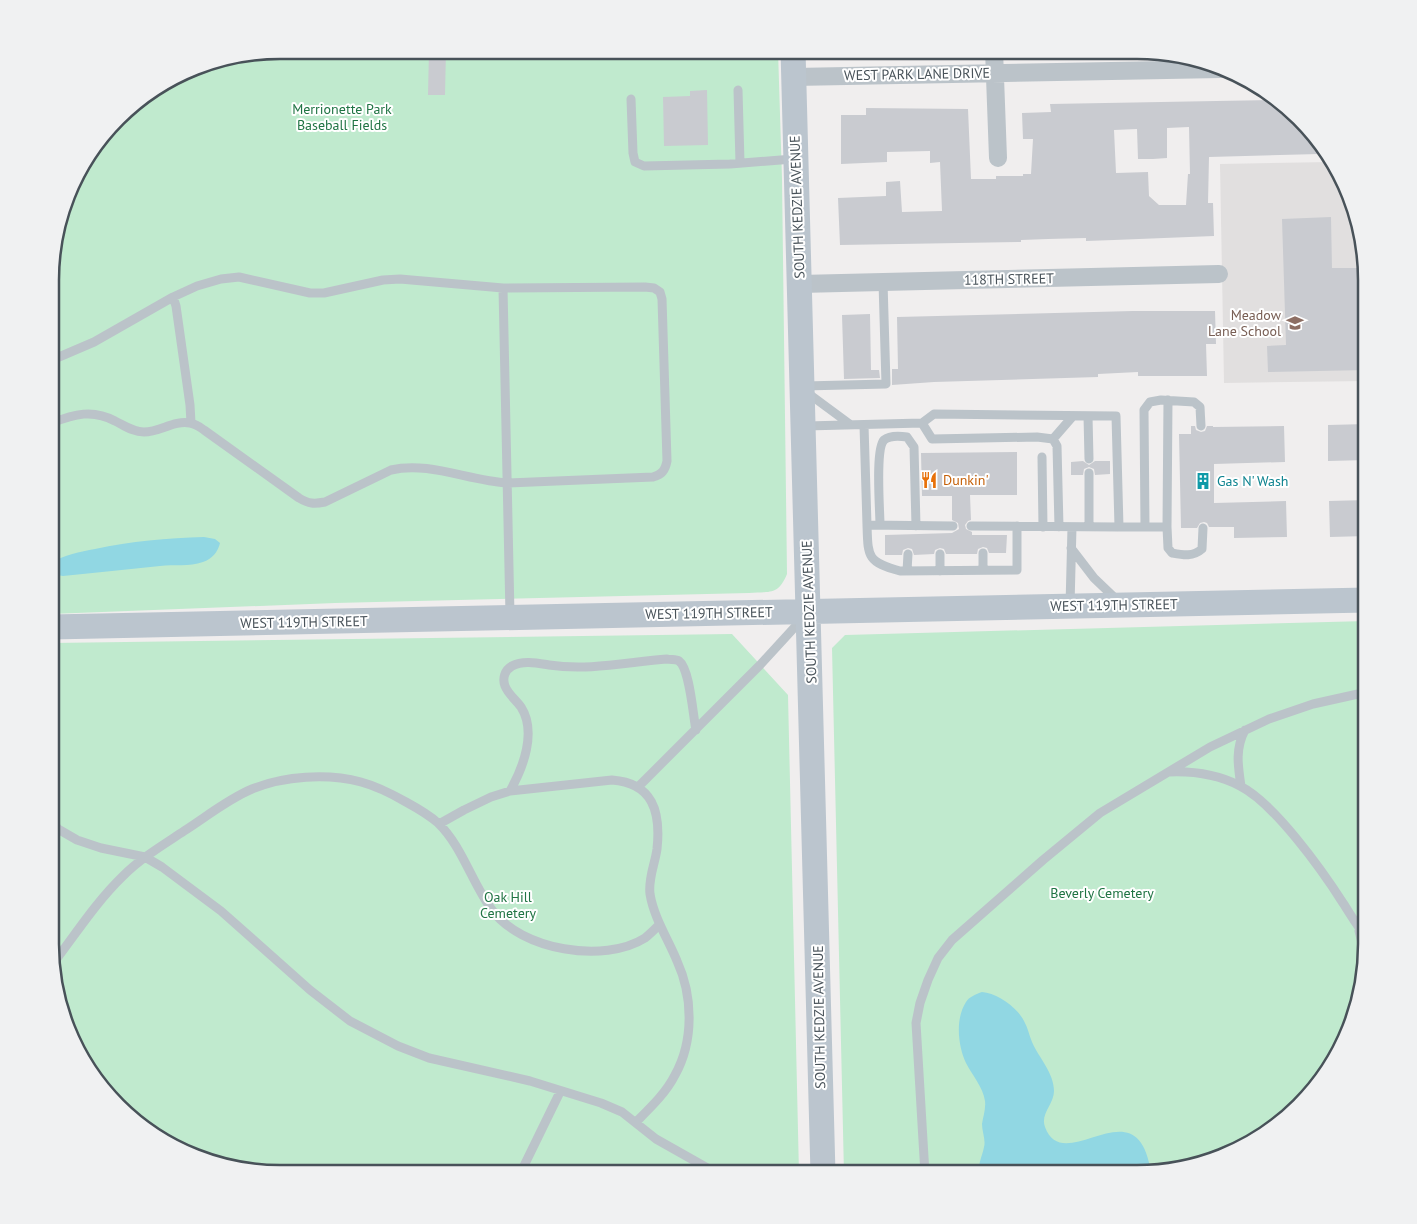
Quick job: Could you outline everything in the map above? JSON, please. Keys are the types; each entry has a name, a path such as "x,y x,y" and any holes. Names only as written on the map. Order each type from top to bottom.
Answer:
{"street":[{"name":"SOUTH KEDZIE AVENUE","path":"793,59 823,1165"},
{"path":"994,59 998,158"},
{"name":"WEST PARK LANE DRIVE","path":"794,77 1205,69"},
{"name":"118TH STREET","path":"800,284 1219,274"},
{"name":"WEST 119TH STREET","path":"59,627 1358,600"}],"lane":[{"path":"738,90 740,163"},
{"path":"631,99 633,154 636,162 644,166 740,163 796,158"},
{"path":"59,357 94,342 173,297 197,286 221,279 239,277 310,293 400,279 503,288 645,286 660,292 662,298 667,461 666,470 653,477 508,483 490,482 427,469 401,468 391,470 325,502 315,504 308,503 299,498 204,430 191,423 180,423 162,430 144,432 135,431 108,417 88,413 59,420"},
{"path":"802,388 886,384 883,282"},
{"path":"503,288 510,618"},
{"path":"173,297 176,306 191,423"},
{"path":"802,388 851,425"},
{"path":"1168,400 1168,548 1172,553 1190,555 1197,553 1202,548 1203,528"},
{"path":"1145,527 1144,410 1150,402 1168,400 1194,402 1200,407 1201,426"},
{"path":"804,426 922,423 934,414 1116,416 1119,527"},
{"path":"1053,439 1073,416"},
{"path":"1088,416 1088,459"},
{"path":"922,423 932,439 1037,437 1053,439"},
{"path":"864,425 866,525 868,552 874,560 884,566 900,571 1018,570 1018,526"},
{"path":"880,525 879,459 881,447 884,440 899,436 906,437 914,446 910,528"},
{"path":"1053,439 1057,446 1059,527"},
{"path":"1042,457 1043,527"},
{"path":"1088,473 1090,527"},
{"path":"866,525 940,530 953,526"},
{"path":"971,526 983,529 1018,526 1167,527"},
{"path":"1070,606 1072,527"},
{"path":"1071,547 1094,578 1123,605"},
{"path":"983,553 983,570"},
{"path":"908,554 908,571"},
{"path":"940,554 940,571"},
{"path":"639,786 760,665 809,611"},
{"path":"510,791 519,775 527,738 526,719 521,708 505,686 504,677 507,670 513,666 534,662 574,667 667,659 678,660 683,666 687,679 696,730"},
{"path":"924,1165 916,1023 928,980 938,958 952,940 974,919 1100,813 1167,772 1210,746 1269,719 1313,704 1358,694"},
{"path":"1241,786 1237,753 1245,730"},
{"path":"1167,772 1189,771 1207,774 1241,786 1266,806 1293,836 1344,904 1358,928"},
{"path":"59,956 108,893 124,875 145,857 252,789 273,782 300,778 327,777 361,782 393,795 422,811 438,824 464,860 493,912 507,925 543,944 564,949 606,951 645,938 660,925"},
{"path":"438,824 491,797 510,791 612,780 625,781 639,786 648,796 656,811 658,827 650,894 660,925 678,962 685,984 689,1027 687,1049 676,1075 636,1122"},
{"path":"59,830 77,840 101,848 145,857 162,867 221,911 310,990 350,1021 398,1046 429,1058 502,1073 601,1103 622,1112 656,1139 702,1165"},
{"path":"524,1165 560,1092"}],"shaded area":[{"name":"Meadow Lane School","path":"1324,162 1329,169 1347,209 1356,251 1358,266 1358,381 1224,383 1220,164"}],"green space":[{"name":"Merrionette Park Baseball Fields","path":"266,59 778,59 782,179 787,574 780,586 768,592 749,593 335,603 59,614 59,266 63,237 70,209 88,169 104,145 145,104 169,88 209,70 237,63"},
{"name":"Beverly Cemetery","path":"1358,621 1358,958 1354,987 1347,1015 1329,1055 1313,1079 1272,1120 1248,1136 1208,1154 1180,1161 1151,1165 844,1165 832,648 845,635"},
{"name":"Oak Hill Cemetery","path":"732,634 788,695 799,1165 266,1165 237,1161 209,1154 169,1136 145,1120 104,1079 88,1055 70,1015 63,987 59,958 59,643"}],"water":[{"path":"204,537 215,539 220,543 212,557 198,564 165,565 59,575 59,559 78,552 163,539"},
{"path":"982,992 994,995 1006,1002 1021,1016 1032,1042 1052,1078 1054,1091 1044,1122 1045,1127 1054,1140 1068,1143 1117,1132 1132,1134 1143,1147 1149,1165 980,1165 984,1144 982,1124 985,1101 980,1086 968,1068 963,1056 959,1032 960,1016 966,1002"}],"building":[{"path":"429,59 446,59 445,95 428,95"},
{"path":"707,90 708,145 664,146 663,97 690,96 690,91"},
{"path":"1266,100 1303,134 1319,154 1209,157 1208,203 1213,203 1214,236 1086,241 1086,238 1021,240 1021,242 840,245 838,198 886,196 886,182 900,181 902,212 942,211 940,162 930,163 930,151 887,152 887,162 841,164 841,115 866,115 866,108 968,109 971,179 996,179 996,176 1023,176 1023,174 1031,174 1033,139 1023,139 1022,113 1051,112 1050,104","holes":["1189,127 1190,174 1188,174 1186,205 1159,205 1149,196 1148,172 1116,173 1114,130 1137,129 1138,159 1153,159 1167,158 1167,128"]},
{"path":"1331,217 1332,268 1358,268 1358,370 1268,372 1267,346 1286,345 1282,219"},
{"path":"1133,311 1215,311 1216,344 1206,344 1207,376 1138,376 1138,372 1098,374 1098,377 892,385 892,369 898,369 897,317"},
{"path":"870,314 871,370 879,370 880,378 844,379 842,315"},
{"path":"1358,424 1358,460 1328,461 1328,425"},
{"path":"1191,426 1195,426 1196,430 1201,432 1205,431 1207,426 1284,426 1285,462 1214,464 1214,503 1286,501 1287,537 1234,538 1234,527 1209,527 1204,522 1200,523 1197,528 1181,528 1179,434 1191,434"},
{"path":"1017,452 1017,495 970,495 971,520 965,525 966,529 972,532 972,535 1007,535 1006,553 989,553 987,548 983,547 978,549 977,554 946,554 944,549 940,548 935,550 934,554 914,555 912,549 908,548 903,550 902,555 885,555 885,535 952,533 959,529 958,523 952,520 952,496 922,496 921,453"},
{"path":"1083,461 1089,465 1095,461 1110,461 1110,474 1095,475 1094,469 1089,467 1084,469 1083,475 1071,475 1071,462"},
{"path":"1358,500 1358,536 1330,537 1329,501"}],"place":[{"name":"Meadow Lane School","path":"1295,323"},
{"name":"Dunkin'","path":"929,480"},
{"name":"Gas N' Wash","path":"1203,481"}]}
